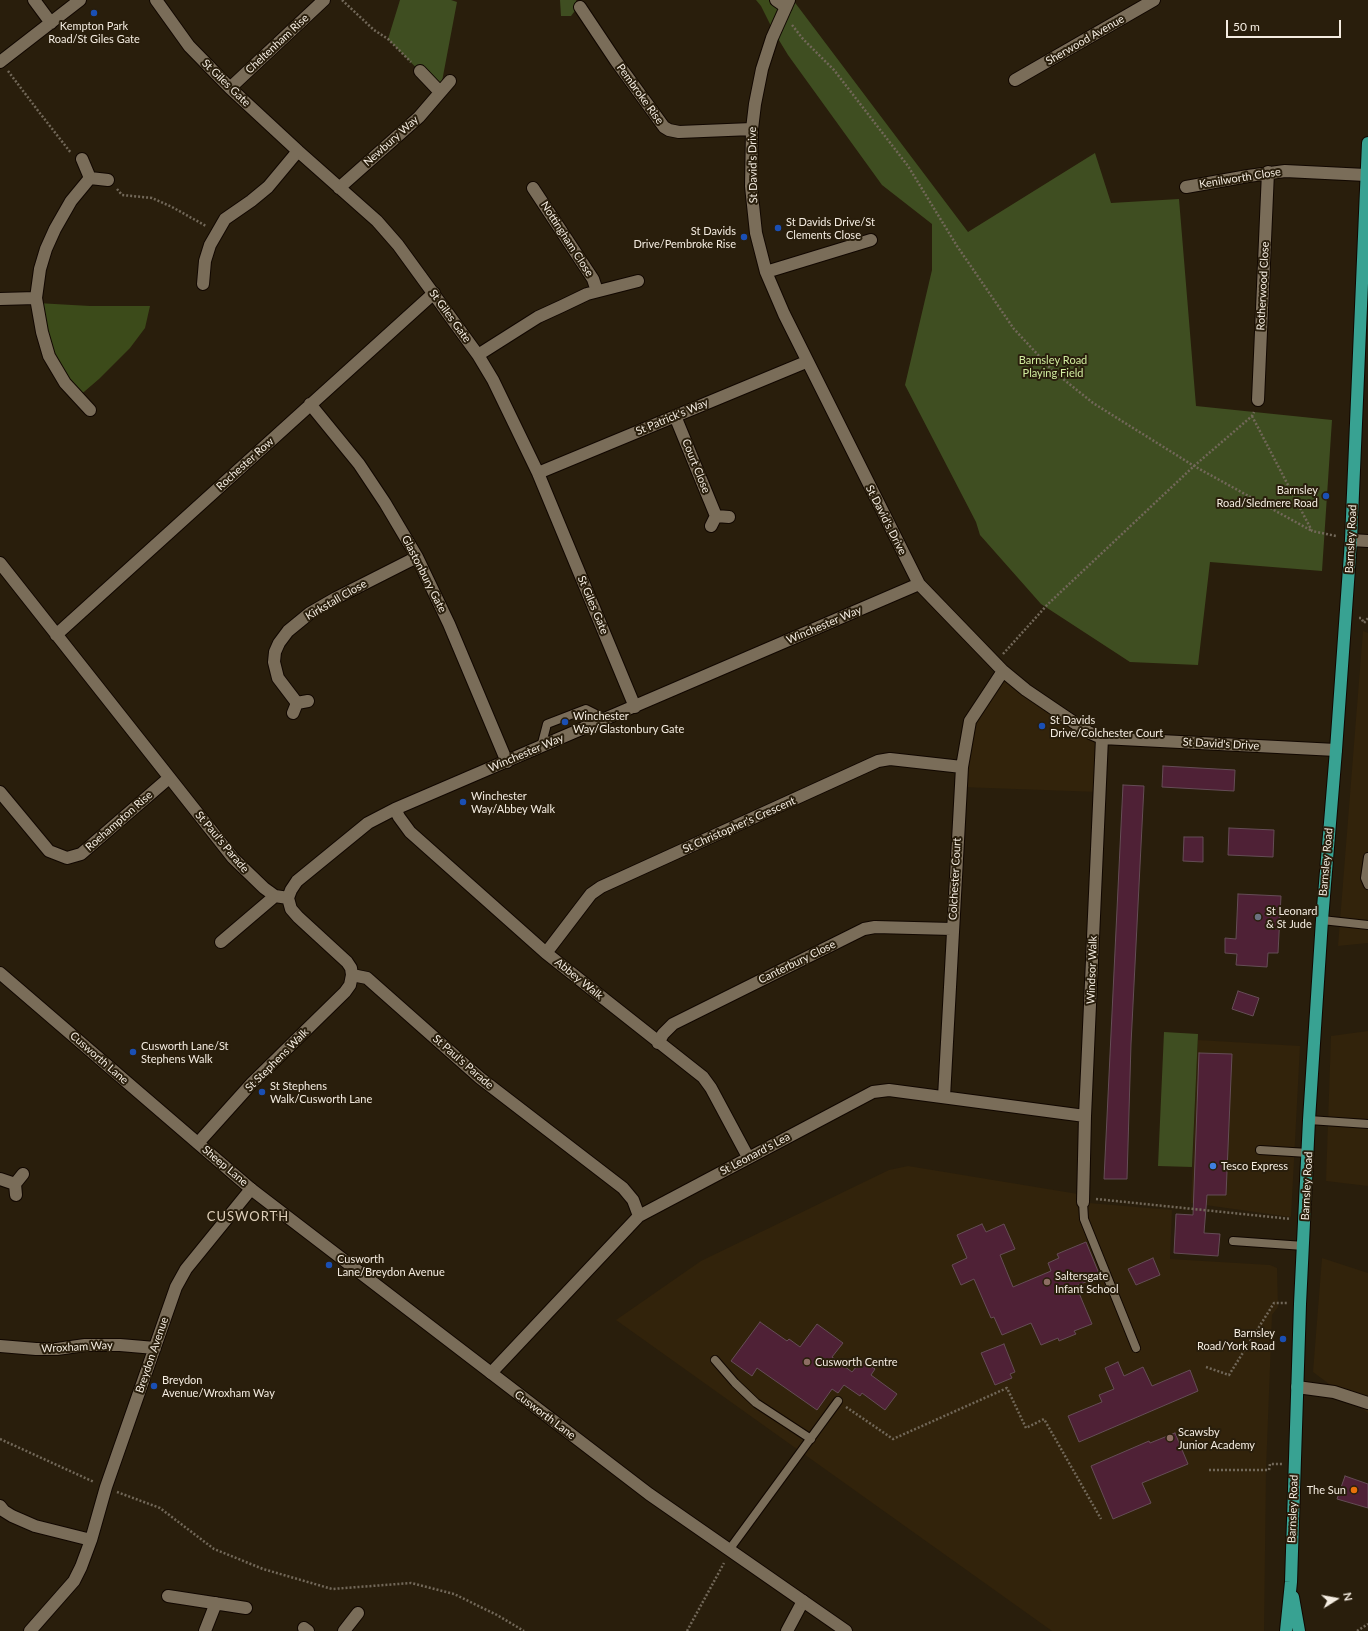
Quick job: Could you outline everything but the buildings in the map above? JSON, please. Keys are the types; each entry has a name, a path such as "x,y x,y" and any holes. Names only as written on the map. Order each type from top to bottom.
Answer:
{"highway":[{"name":"Barnsley Road","path":"1291,1582 1300,1304 1308,1154 1322,920 1351,540 1368,143"},
{"path":"1286,1631 1291,1582"},
{"path":"1291,1582 1299,1631"}],"street":[{"path":"34,0 51,22"},
{"path":"0,61 80,0"},
{"name":"St Giles Gate","path":"156,0 189,46 230,88 377,221 398,245 478,355 493,380 538,473 635,707"},
{"name":"Cheltenham Rise","path":"230,88 324,0"},
{"path":"776,0 786,7"},
{"name":"Sherwood Avenue","path":"1015,80 1154,0"},
{"name":"Pembroke Rise","path":"580,7 616,61 664,127 669,130 680,132 752,129"},
{"name":"St David's Drive","path":"786,7 772,38 762,70 754,104 751,186 756,233 766,272 806,362 919,584 999,667 1026,690 1088,732 1102,738 1336,750"},
{"path":"420,71 440,92"},
{"name":"Newbury Way","path":"340,188 419,117 450,81"},
{"path":"203,284 205,261 210,245 225,219 268,187 298,151"},
{"path":"82,160 90,178"},
{"name":"Kenilworth Close","path":"1186,187 1268,172 1285,171 1366,175"},
{"name":"Rotherwood Close","path":"1258,400 1268,172"},
{"path":"90,178 108,180"},
{"path":"90,178 71,201 49,242 40,269 36,298 49,356 65,383 90,410"},
{"name":"Nottingham Close","path":"533,188 593,279 597,291"},
{"path":"766,272 872,240"},
{"name":"Nottingham Close","path":"478,355 538,318 587,294 638,281"},
{"name":"Rochester Row","path":"56,635 434,293"},
{"path":"0,299 36,298"},
{"name":"St Patrick's Way","path":"538,473 806,362"},
{"name":"Glastonbury Gate","path":"310,404 359,464 385,503 417,557 449,624 507,762"},
{"name":"Court Close","path":"675,416 714,521 729,517"},
{"path":"1351,540 1368,541"},
{"name":"Kirkstall Close","path":"300,706 278,678 274,662 277,648 288,631 310,613 336,598 417,557"},
{"name":"St Paul's Parade","path":"0,563 233,858 264,888 275,896 288,898"},
{"name":"Winchester Way","path":"288,898 297,881 368,824 395,809 919,584"},
{"name":"Colchester Court","path":"944,1097 962,767 970,721 999,667"},
{"name":"Windsor Walk","path":"1083,1200 1085,1116 1102,738"},
{"name":"St Christopher's Crescent","path":"546,953 590,894 601,887 878,761 890,758 962,767"},
{"name":"Roehampton Rise","path":"0,792 49,851 67,858 81,854 169,778"},
{"name":"Abbey Walk","path":"395,809 410,832 546,953 658,1043 703,1077 712,1088 748,1157"},
{"path":"221,942 275,896"},
{"path":"288,898 291,909 298,917 348,962 352,975"},
{"name":"Canterbury Close","path":"658,1043 663,1034 673,1024 864,930 875,927 952,929"},
{"name":"Cusworth Lane","path":"0,973 198,1143"},
{"name":"St Paul's Parade","path":"352,975 367,978 480,1078 623,1188 633,1200 639,1216"},
{"name":"St Stephens Walk","path":"198,1143 252,1083 346,992 350,985 352,975"},
{"name":"St Leonard's Lea","path":"491,1373 639,1216 873,1092 889,1090 1085,1116"},
{"name":"Sheep Lane","path":"198,1143 251,1189"},
{"path":"0,1179 15,1190 23,1174"},
{"name":"Cusworth Lane","path":"251,1189 649,1494 846,1631"},
{"name":"Breydon Avenue","path":"30,1631 74,1581 81,1567 91,1540 106,1487 176,1287 186,1269 251,1189"},
{"name":"Wroxham Way","path":"0,1346 57,1349 85,1345 120,1345 155,1348"},
{"path":"1297,1387 1334,1392 1368,1403"},
{"path":"1,1511 35,1526 91,1540"},
{"path":"168,1596 246,1608"},
{"path":"787,1631 803,1601"},
{"path":"205,1631 216,1603"},
{"path":"344,1631 358,1613"}],"lane":[{"path":"541,747 547,724 586,709 606,719"},
{"path":"1368,857 1365,878 1368,885"},
{"path":"1322,920 1368,925"},
{"path":"1310,1120 1368,1124"},
{"path":"1260,1150 1308,1154"},
{"path":"1083,1200 1084,1219 1136,1348"},
{"path":"1233,1241 1304,1246"},
{"path":"715,1360 735,1383 756,1403 811,1438"},
{"path":"729,1550 838,1402"}],"path":[{"path":"342,0 374,30 388,39 420,71"},
{"path":"786,7 803,39 834,70 908,166 957,246 1014,329 1053,371 1093,404 1194,466 1312,531 1336,536"},
{"path":"0,61 72,154 82,160"},
{"path":"108,180 122,195 152,198 172,207 199,223 218,231"},
{"path":"999,667 1048,604 1194,466 1252,416 1258,400"},
{"path":"1252,416 1312,531"},
{"path":"1083,1200 1305,1221"},
{"path":"1206,1367 1229,1375 1274,1303 1300,1304"},
{"path":"838,1402 893,1439 1007,1388 1026,1428 1044,1419 1101,1519"},
{"path":"0,1439 106,1487 160,1508 214,1548 263,1569 332,1589 411,1583 454,1594 497,1615 524,1631"},
{"path":"1209,1470 1269,1470 1270,1464 1295,1465"},
{"path":"687,1631 723,1566 729,1550"},
{"path":"1357,1631 1368,1624"}],"shaded area":[{"path":"1363,631 1368,633 1368,943 1338,946"},
{"path":"1003,671 1102,738 1099,792 961,787 967,734"},
{"path":"1368,1031 1368,1186 1326,1181 1331,1036"},
{"path":"1198,1040 1300,1046 1291,1217 1191,1203"},
{"path":"908,1166 1078,1194 1077,1202 1172,1210 1170,1259 1270,1265 1277,1268 1278,1307 1272,1315 1266,1470 1264,1631 1052,1631 616,1320 701,1261 889,1170"},
{"path":"1322,1258 1368,1273 1368,1413 1313,1372"}],"green space":[{"path":"400,0 451,0 457,2 440,92 388,39"},
{"path":"560,0 576,0 580,7 571,16 561,16"},
{"path":"756,0 789,0 774,32 761,6"},
{"name":"Barnsley Road Playing Field","path":"793,0 968,232 1095,153 1111,203 1179,199 1196,406 1332,420 1322,571 1210,562 1198,665 1130,662 1041,604 980,535 976,522 905,385 932,270 932,224 882,185 788,55 774,32"},
{"path":"37,303 90,306 150,306 145,328 130,348 99,379 78,397 57,369"},
{"path":"1164,1032 1198,1034 1192,1167 1158,1166"}],"place":[{"name":"Kempton Park Road/St Giles Gate","path":"94,13"},
{"name":"St Davids Drive/St Clements Close","path":"778,228"},
{"name":"St Davids Drive/Pembroke Rise","path":"744,237"},
{"name":"Barnsley Road/Sledmere Road","path":"1326,496"},
{"name":"Winchester Way/Glastonbury Gate","path":"565,722"},
{"name":"St Davids Drive/Colchester Court","path":"1042,726"},
{"name":"Winchester Way/Abbey Walk","path":"463,802"},
{"name":"St Leonard & St Jude","path":"1258,917"},
{"name":"Cusworth Lane/St Stephens Walk","path":"133,1052"},
{"name":"St Stephens Walk/Cusworth Lane","path":"262,1092"},
{"name":"Tesco Express","path":"1213,1166"},
{"name":"Cusworth Lane/Breydon Avenue","path":"329,1265"},
{"name":"Saltersgate Infant School","path":"1047,1282"},
{"name":"Barnsley Road/York Road","path":"1283,1339"},
{"name":"Cusworth Centre","path":"807,1362"},
{"name":"Breydon Avenue/Wroxham Way","path":"154,1386"},
{"name":"Scawsby Junior Academy","path":"1170,1438"},
{"name":"The Sun","path":"1354,1490"}],"district":[{"name":"CUSWORTH","path":"248,1217"}]}
